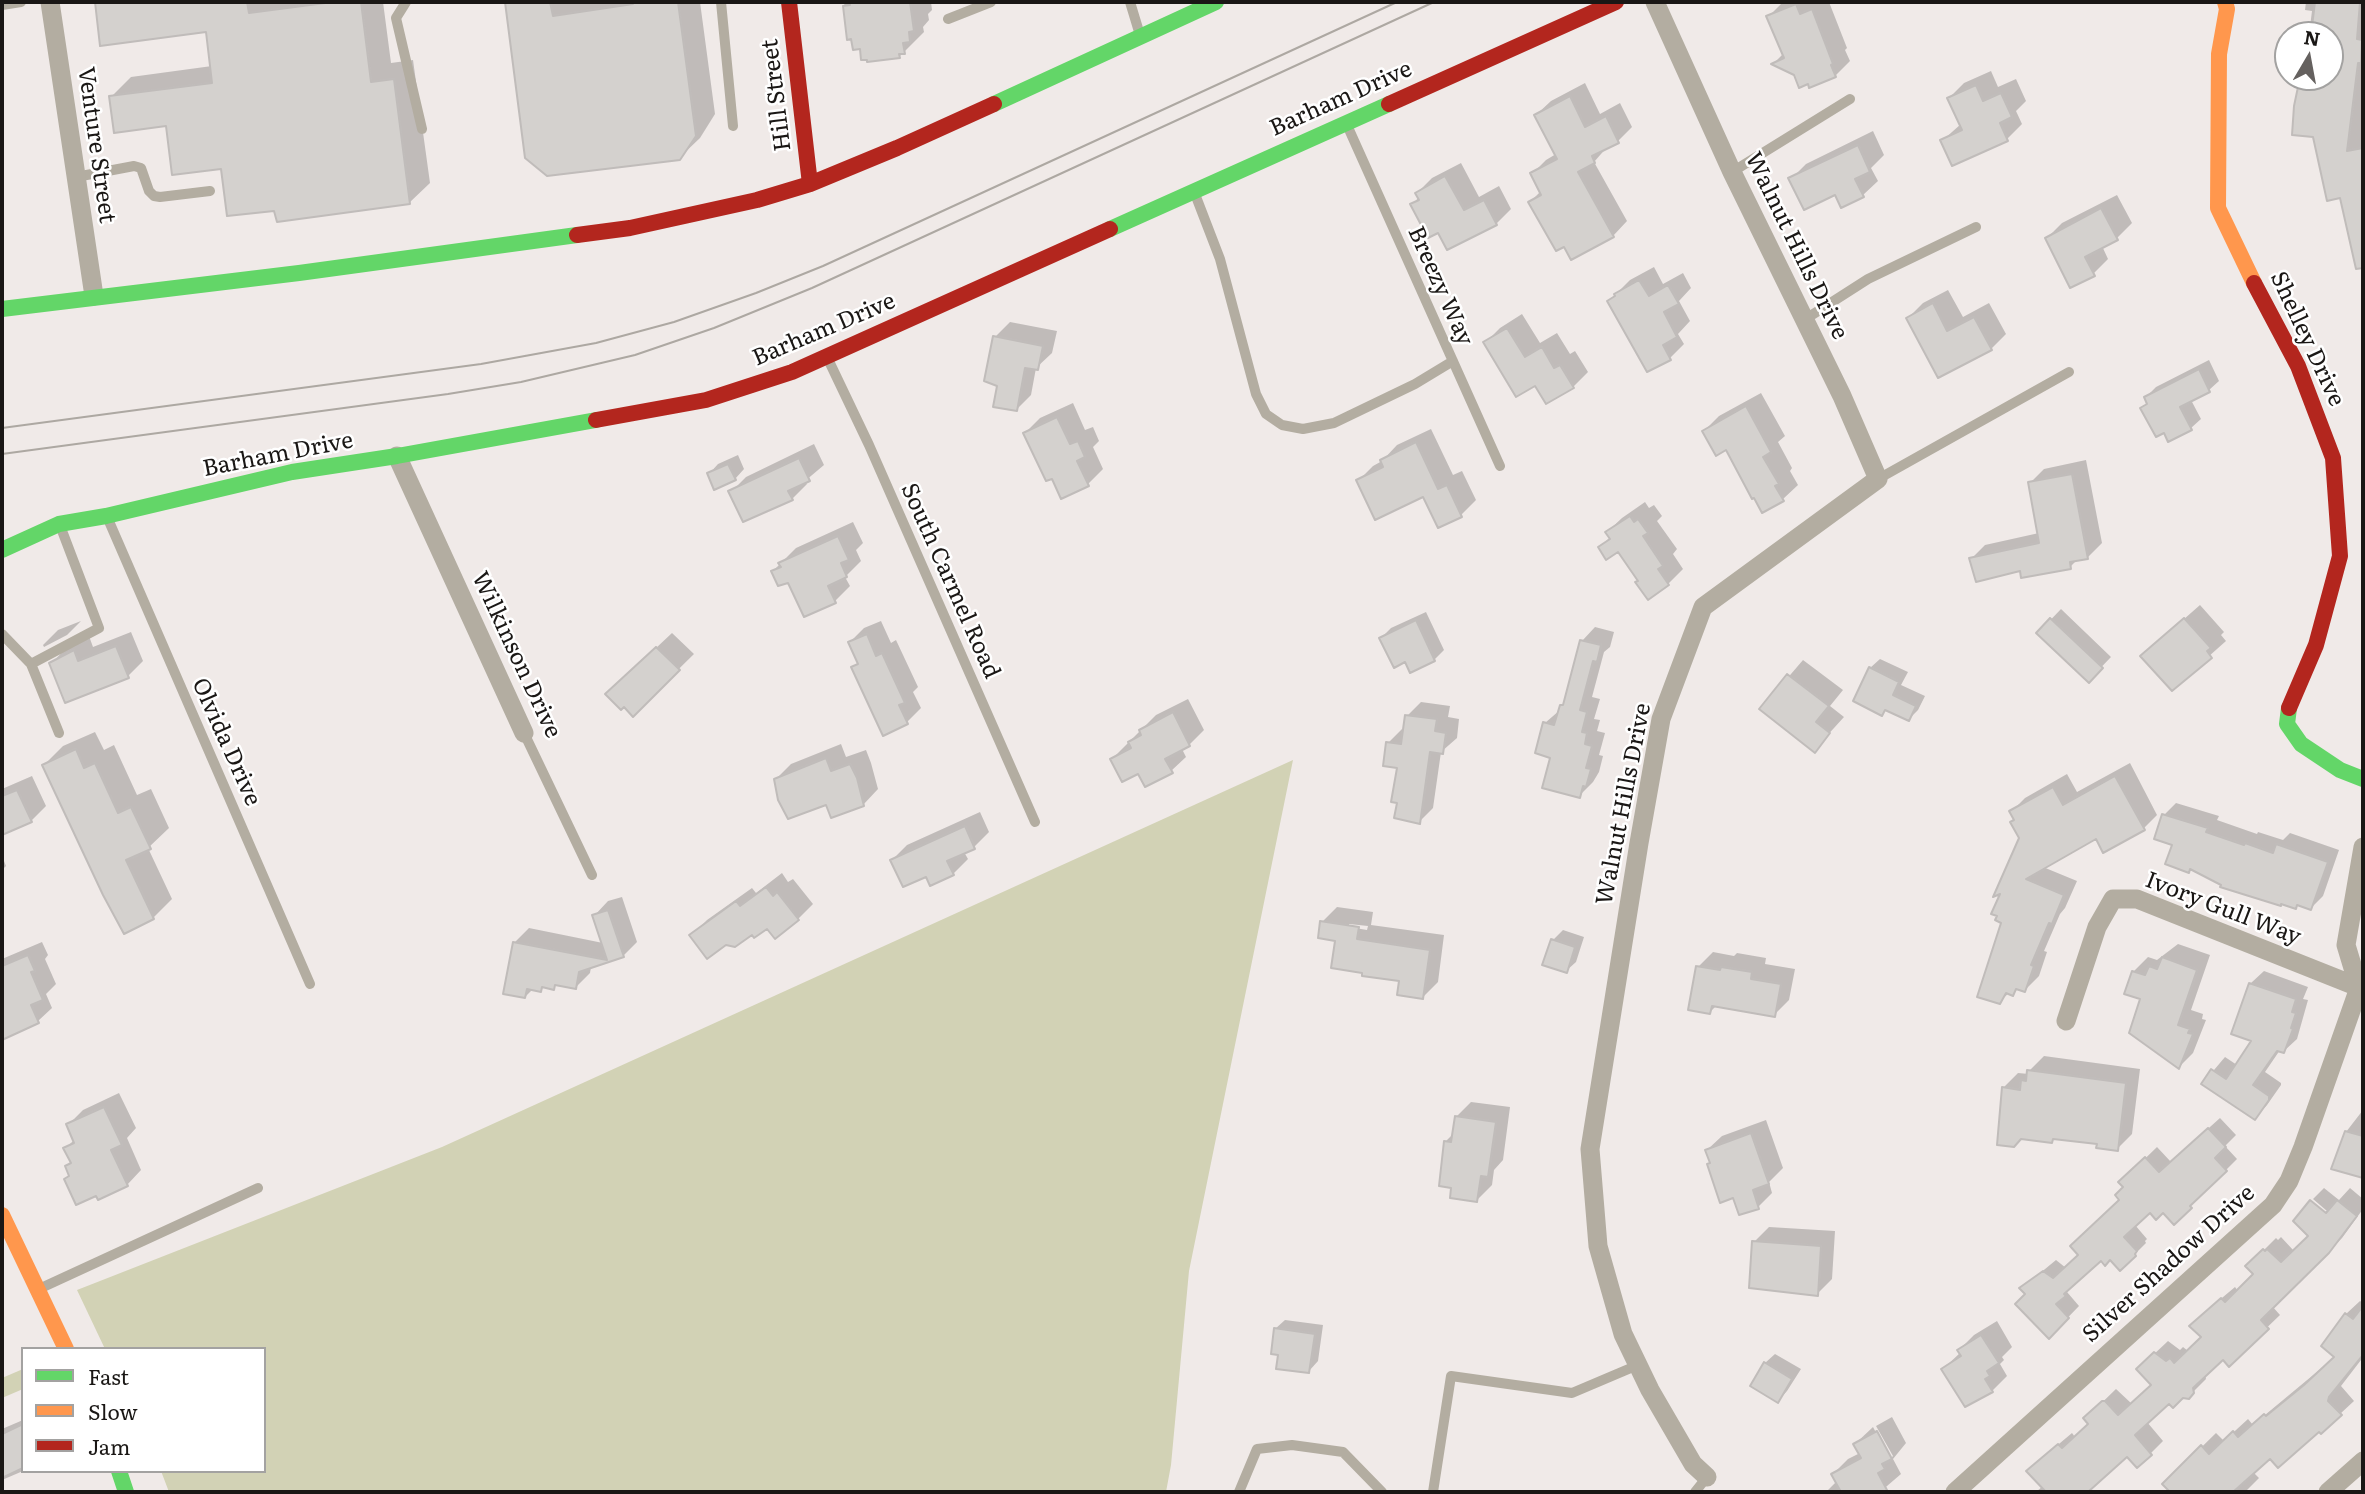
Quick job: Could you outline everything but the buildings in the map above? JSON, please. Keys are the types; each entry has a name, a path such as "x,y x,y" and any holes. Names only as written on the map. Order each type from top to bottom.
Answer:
{"street":[{"name":"Venture Street","path":"50,2 94,296"},
{"name":"Hill Street","path":"789,2 810,184"},
{"path":"2,309 630,229 757,200 810,184 897,148 1216,2"},
{"name":"Barham Drive","path":"2,550 59,524 106,516 292,472 706,401 792,372 1616,2"},
{"name":"Walnut Hills Drive","path":"1656,2 1732,172 1842,396 1878,480 1703,607 1661,719 1590,1149 1598,1246 1623,1334 1650,1390 1693,1464 1701,1485"},
{"name":"Shelley Drive","path":"2225,2 2227,9 2219,54 2218,208 2298,366 2333,458 2340,556 2316,645 2290,702 2287,724 2301,744 2340,770 2363,779"},
{"name":"Wilkinson Drive","path":"397,456 524,733"},
{"path":"2362,988 2346,945 2363,847"},
{"name":"Ivory Gull Way","path":"2066,1021 2097,927 2113,899 2137,899 2362,988"},
{"name":"Silver Shadow Drive","path":"1955,1492 2273,1205 2289,1181 2303,1147 2362,988"},
{"path":"2,1215 65,1347"},
{"path":"2328,1492 2363,1461"},
{"path":"120,1473 126,1492"}],"lane":[{"path":"2,5 21,2"},
{"path":"406,2 396,18 422,129"},
{"path":"720,2 733,126"},
{"path":"948,19 990,2"},
{"path":"1130,2 1140,37"},
{"path":"1732,172 1850,99"},
{"name":"Breezy Way","path":"1345,122 1500,466"},
{"path":"76,177 134,166 141,168 149,191 160,197 210,191"},
{"path":"1194,190 1220,259 1256,394 1266,414 1282,425 1303,429 1334,423 1415,384 1453,361"},
{"path":"1804,320 1868,279 1976,227"},
{"name":"South Carmel Road","path":"827,357 869,445 1035,822"},
{"path":"1878,480 2069,372"},
{"name":"Olvida Drive","path":"106,516 310,984"},
{"path":"31,664 99,628 59,524"},
{"path":"2,634 31,664 59,733"},
{"name":"Wilkinson Drive","path":"524,733 592,875"},
{"path":"37,1290 258,1188"},
{"path":"1433,1492 1451,1377 1572,1393 1638,1365"},
{"path":"1239,1492 1257,1449 1292,1445 1343,1452 1382,1492"}],"green space":[{"path":"1293,760 1189,1271 1171,1465 1166,1492 169,1492 162,1473 266,1473 266,1347 104,1347 77,1290 442,1147"},
{"path":"21,1370 21,1390 2,1398 2,1378"}],"tram line":[{"path":"2,428 481,364 596,343 674,322 823,266 1397,2"},
{"path":"2,454 448,394 521,382 635,355 714,328 812,288 1434,2"}],"traffic: fast":[{"path":"994,104 1216,2"},
{"path":"1110,229 1389,104"},
{"path":"2,309 299,273 577,235"},
{"path":"2,550 59,524 106,516 292,472 596,420"},
{"path":"2289,708 2287,724 2301,744 2340,770 2363,779"},
{"path":"120,1473 126,1492"}],"traffic: slow":[{"path":"2225,2 2227,9 2219,54 2218,208 2254,283"},
{"path":"2,1215 65,1347"}],"traffic: jam":[{"path":"789,2 810,184"},
{"path":"1389,104 1616,2"},
{"path":"577,235 630,228 757,200 810,184 994,104"},
{"path":"596,420 706,400 792,372 1110,229"},
{"path":"2254,283 2298,366 2333,458 2340,556 2316,645 2289,708"}]}
